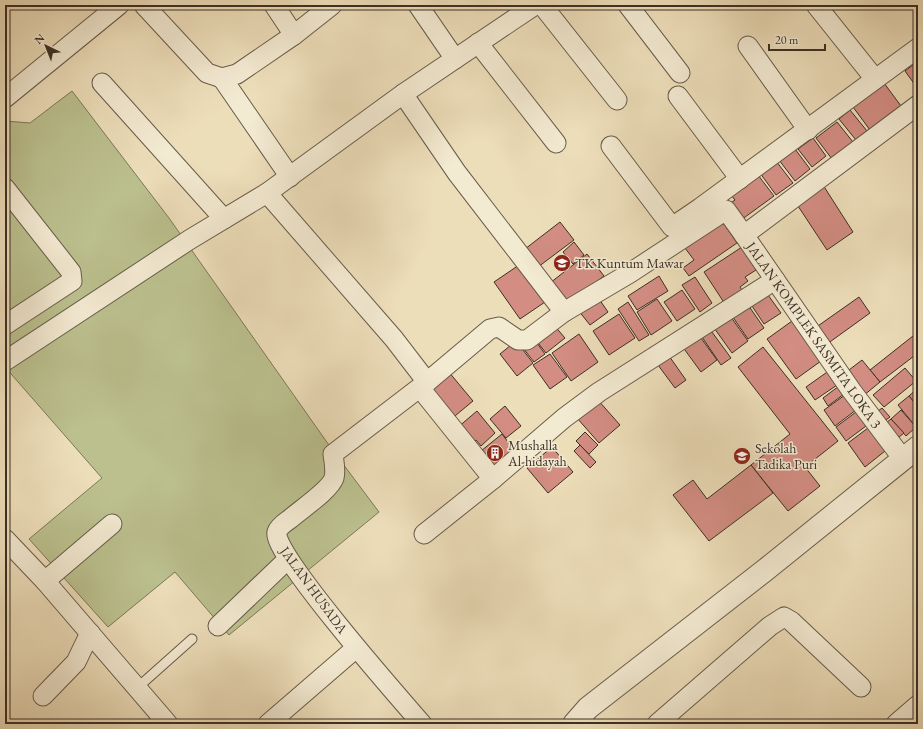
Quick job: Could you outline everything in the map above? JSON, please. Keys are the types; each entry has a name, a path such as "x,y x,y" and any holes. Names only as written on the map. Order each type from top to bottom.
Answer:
{"street":[{"path":"5,98 119,5"},
{"path":"144,5 207,73 229,76 294,35 332,5"},
{"path":"274,5 294,35"},
{"path":"418,5 455,59"},
{"path":"5,361 188,240 224,220 267,193 403,94 535,5"},
{"path":"542,5 617,100"},
{"path":"628,5 680,73"},
{"path":"816,5 875,79"},
{"path":"478,43 556,143"},
{"path":"748,46 808,130"},
{"path":"611,146 672,227 808,130 918,48"},
{"path":"229,76 290,177"},
{"path":"102,83 224,220"},
{"path":"403,94 457,173 564,312 527,340 518,340 499,327 490,329 423,385"},
{"path":"678,96 740,179"},
{"path":"744,235 918,105"},
{"path":"267,193 394,339 423,385 493,479"},
{"path":"5,325 72,281 71,272 8,197"},
{"name":"JALAN KOMPLEK SASMITA LOKA 3","path":"564,312 630,273 726,210 851,390 910,453"},
{"path":"424,534 493,479 564,418 599,392 775,280"},
{"name":"JALAN HUSADA","path":"422,724 356,648 288,559 277,538 277,532 283,524 325,489 333,480 335,470 333,454 423,385"},
{"path":"577,722 588,708 764,571 910,453"},
{"path":"45,581 112,524"},
{"path":"5,539 45,581 168,724"},
{"path":"218,626 288,559"},
{"path":"656,724 770,626 784,617 791,621 861,687"},
{"path":"43,696 76,662 90,633"},
{"path":"268,724 356,648"},
{"path":"896,724 918,705"}],"lane":[{"path":"136,688 192,639"}],"green space":[{"path":"72,91 169,218 331,448 379,512 229,635 175,572 108,627 29,539 102,478 5,367 5,121 30,123"}],"building":[{"path":"918,61 918,89 905,71"},
{"path":"884,83 901,106 870,130 853,107"},
{"path":"850,110 867,131 856,140 839,119"},
{"path":"837,122 853,142 832,159 816,138"},
{"path":"813,138 826,156 812,167 798,149"},
{"path":"795,149 810,169 795,181 779,160"},
{"path":"776,161 793,183 776,195 760,173"},
{"path":"758,175 774,196 741,220 729,204 735,200 731,195"},
{"path":"823,185 853,232 827,250 796,203"},
{"path":"720,218 737,243 689,276 683,268 694,260 682,244"},
{"path":"560,222 574,240 538,267 525,249"},
{"path":"574,242 584,255 573,264 563,252"},
{"path":"742,247 756,270 745,277 748,281 740,287 743,292 725,304 704,272"},
{"path":"587,254 604,276 567,304 550,283"},
{"path":"519,265 545,302 520,319 494,282"},
{"path":"659,276 668,291 637,310 628,296"},
{"path":"695,277 712,303 700,312 682,285"},
{"path":"682,290 695,309 677,321 664,302"},
{"path":"768,295 781,313 764,324 752,306"},
{"path":"597,296 608,312 590,325 578,310"},
{"path":"859,297 870,313 827,344 815,328"},
{"path":"657,299 672,321 651,335 637,312"},
{"path":"628,302 649,335 639,341 618,309"},
{"path":"746,302 764,328 748,339 730,313"},
{"path":"728,313 748,341 732,353 712,325"},
{"path":"619,314 635,338 609,355 593,331"},
{"path":"792,321 821,361 796,379 767,339"},
{"path":"553,324 565,338 546,353 535,339"},
{"path":"709,328 731,358 721,365 700,334"},
{"path":"918,332 918,353 880,382 870,370"},
{"path":"579,334 598,362 571,381 552,353"},
{"path":"698,334 717,360 701,372 682,346"},
{"path":"534,339 545,354 534,362 523,348"},
{"path":"516,341 533,363 517,376 500,354"},
{"path":"763,347 838,441 805,467 820,486 788,511 751,465 790,434 738,367"},
{"path":"550,354 567,377 550,389 533,365"},
{"path":"669,356 686,380 675,388 658,365"},
{"path":"862,360 880,382 863,396 845,373"},
{"path":"905,368 916,381 884,407 873,395"},
{"path":"830,370 840,383 815,400 806,387"},
{"path":"448,371 473,401 450,420 426,389"},
{"path":"839,386 844,394 828,406 823,398"},
{"path":"918,388 918,407 909,396"},
{"path":"845,395 856,410 835,426 824,410"},
{"path":"909,396 918,407 918,425 916,427 898,405"},
{"path":"597,399 620,425 599,443 577,418"},
{"path":"505,406 521,426 506,438 490,419"},
{"path":"882,408 890,417 880,424 873,415"},
{"path":"901,410 916,427 906,436 891,419"},
{"path":"477,411 495,433 481,446 476,440 471,444 457,428"},
{"path":"856,412 866,426 846,441 836,427"},
{"path":"891,419 904,433 894,441 882,426"},
{"path":"868,428 885,451 865,467 848,443"},
{"path":"585,432 598,445 589,454 576,441"},
{"name":"Mushalla Al-hidayah","path":"502,434 515,451 489,471 476,455"},
{"path":"580,445 596,462 590,468 574,451"},
{"path":"552,447 573,472 548,493 527,468"},
{"path":"751,465 773,493 709,541 673,495 693,480 707,499"}],"place":[{"name":"TK Kuntum Mawar","path":"562,263"},
{"name":"Mushalla Al-hidayah","path":"495,453"},
{"name":"Sekolah Tadika Puri","path":"742,456"}]}
